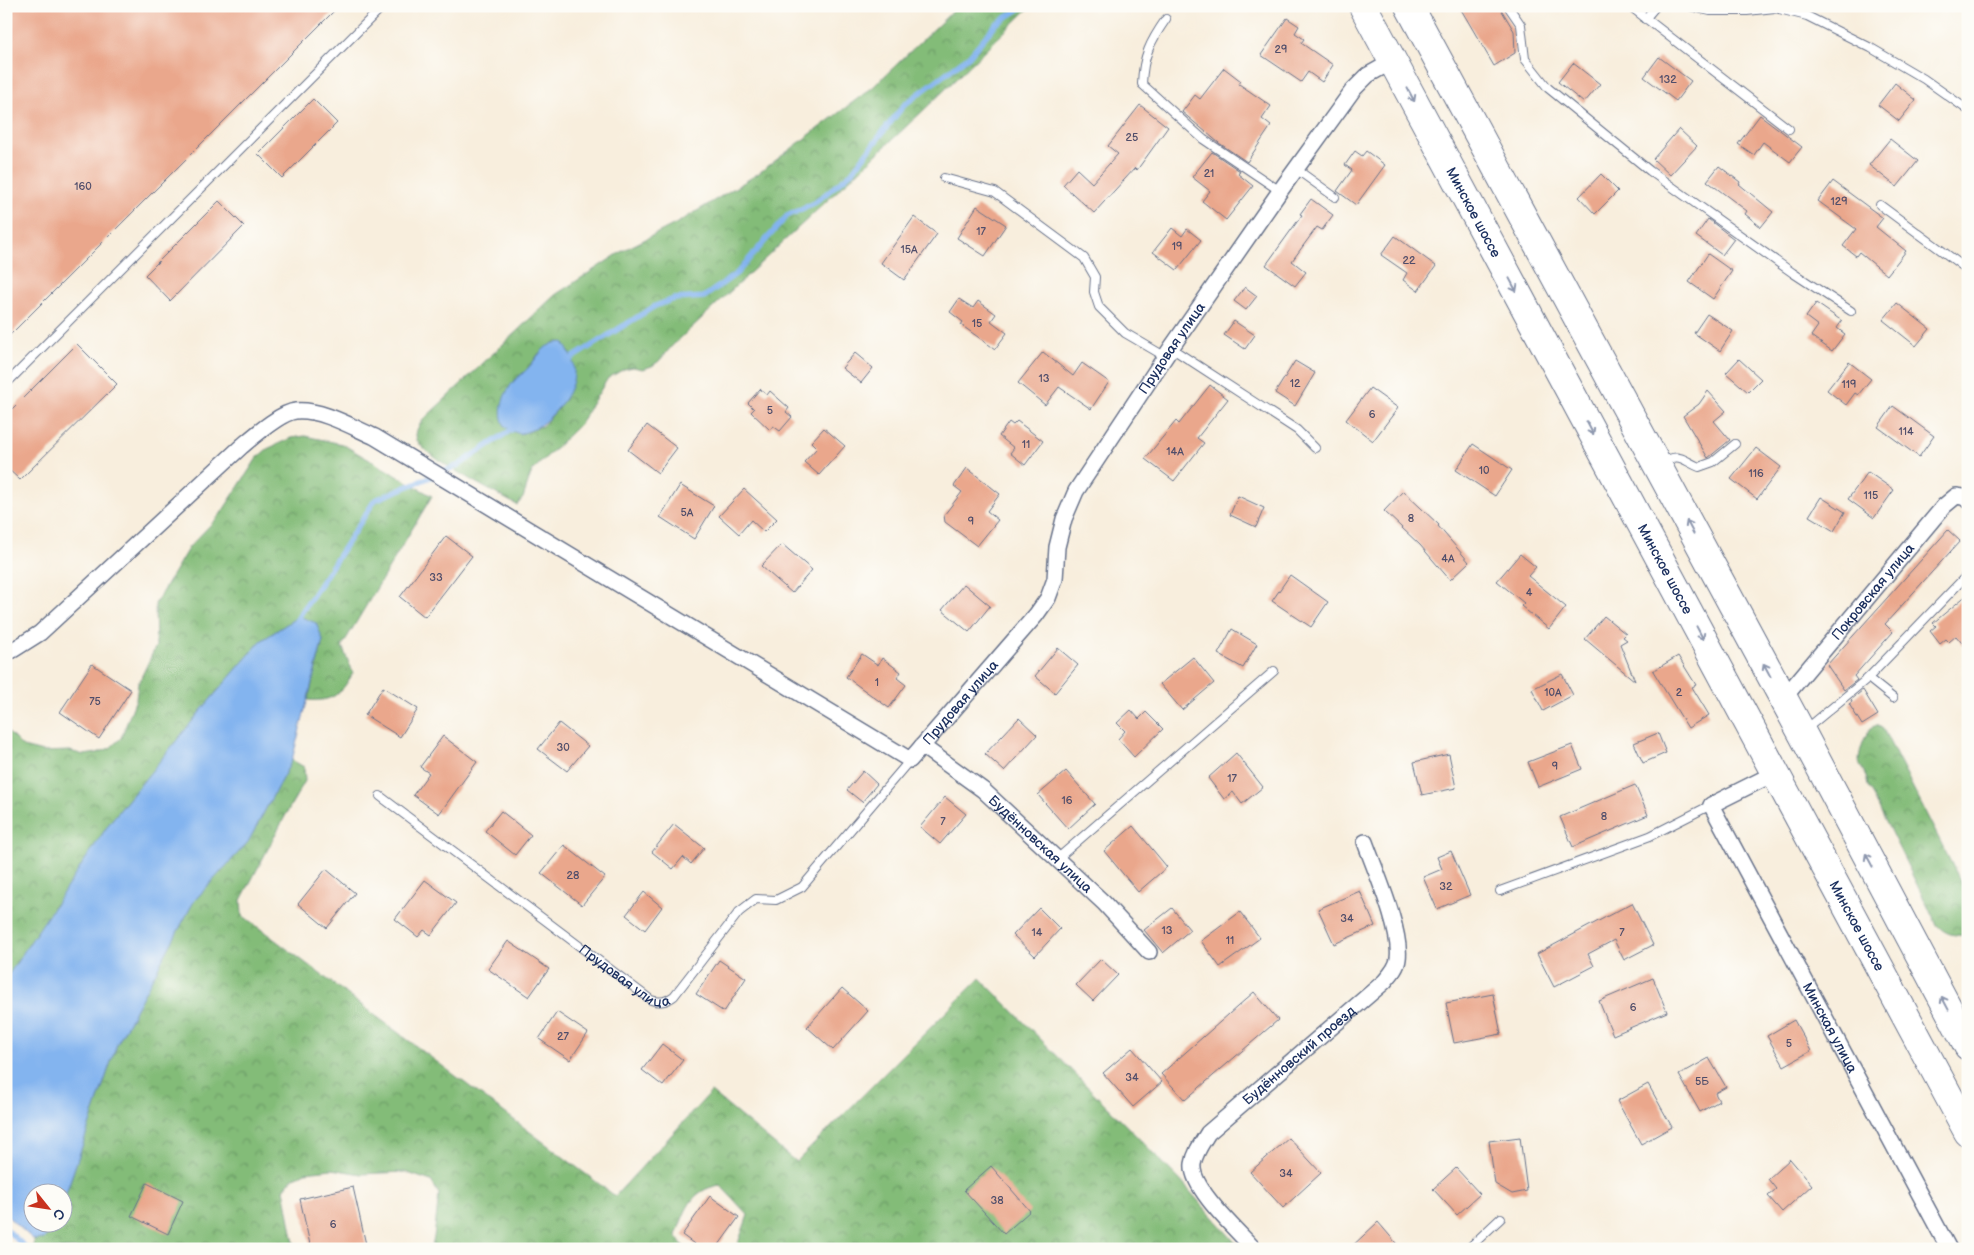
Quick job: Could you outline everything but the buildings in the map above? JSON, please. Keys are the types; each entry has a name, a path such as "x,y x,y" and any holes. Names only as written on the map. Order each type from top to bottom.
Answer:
{"highway":[{"name":"Минское шоссе","path":"1363,6 1968,1132"},
{"path":"1409,6 1802,733 1968,1046"}],"street":[{"name":"Прудовая улица","path":"910,760 1036,616 1048,598 1055,579 1056,547 1064,519 1076,491 1168,353 1280,191 1353,90 1368,74 1393,61"},
{"path":"6,652 13,650 40,633 242,446 272,421 295,410 328,415 375,438 910,760"},
{"name":"Покровская улица","path":"1783,699 1944,506 1956,496 1968,500"},
{"name":"Будённовская улица","path":"922,746 983,790 1104,903 1149,952"},
{"path":"1711,805 1775,773"},
{"name":"Минская улица","path":"1711,805 1949,1249"},
{"name":"Будённовский проезд","path":"1254,1249 1196,1182 1193,1166 1198,1148 1208,1133 1377,988 1394,970 1398,959 1396,930 1365,842"}],"lane":[{"path":"6,384 383,6"},
{"path":"1508,6 1521,25 1525,59 1548,88 1650,171 1793,274 1851,311"},
{"path":"1630,6 1789,129"},
{"path":"1646,19 1656,6"},
{"path":"1689,6 1710,12 1775,8 1807,16 1871,48 1924,78 1968,110"},
{"path":"1166,19 1150,43 1142,65 1142,84 1202,139 1280,191"},
{"path":"1296,169 1334,197"},
{"path":"944,178 994,192 1084,258 1095,277 1094,292 1099,307 1125,333 1168,353 1297,430 1315,448"},
{"path":"1880,205 1968,270"},
{"path":"1657,466 1671,457 1681,457 1699,467 1713,462 1736,444"},
{"path":"1802,733 1868,678 1968,574"},
{"path":"1057,859 1274,671"},
{"path":"1868,678 1893,698"},
{"name":"Прудовая улица","path":"380,796 651,1000 658,1002 667,1001 674,996 739,912 756,899 776,900 802,887 910,760"},
{"path":"1500,891 1650,836 1711,805"},
{"path":"1468,1249 1501,1218"}],"green space":[{"path":"958,6 1031,6 926,108 672,346 659,361 643,369 633,367 624,369 608,378 579,425 532,471 523,498 517,505 446,465 422,447 417,440 416,434 424,419 555,295 624,250 679,222 759,173 873,87","holes":["539,353 559,408 542,426 520,434 514,381 529,368"]},
{"path":"305,436 342,444 432,496 342,646 353,673 340,691 330,698 308,700 323,640 299,616 261,641 204,707 111,821 6,980 6,730 23,747 43,752 70,751 84,755 110,748 121,738 136,699 138,684 156,646 155,604 189,547 220,515 257,458 267,449 291,438"},
{"path":"1877,725 1883,729 1963,886 1968,889 1968,935 1951,934 1937,925 1868,786 1859,759 1863,742 1870,728"},
{"path":"292,760 304,767 305,781 241,900 242,915 615,1196 711,1092 796,1162 980,978 1178,1178 1241,1249 736,1249 748,1215 720,1185 702,1191 690,1202 676,1235 685,1249 431,1249 439,1194 431,1181 405,1172 361,1174 332,1169 305,1172 292,1179 284,1189 295,1249 34,1249 34,1240 44,1239 49,1232 72,1232 72,1182 70,1182 117,1044 194,901 248,842"}],"water":[{"path":"563,342 574,365 574,374 569,392 556,411 539,426 531,431 522,433 511,430 505,426 502,420 501,414 505,395 515,380 546,347 554,343"},
{"path":"299,616 316,623 323,640 292,760 248,842 194,901 117,1044 70,1182 22,1182 22,1229 6,1215 7,977 111,821 204,707 261,641"},
{"path":"25,1232 49,1232 44,1239 34,1240"}],"waterway":[{"path":"567,364 572,358 655,306 674,299 704,297 737,273 787,216 816,202 852,172 904,105 969,56 996,24 1024,6"},
{"path":"296,621 375,500 459,465 516,425"},
{"path":"6,1229 27,1249"}]}
